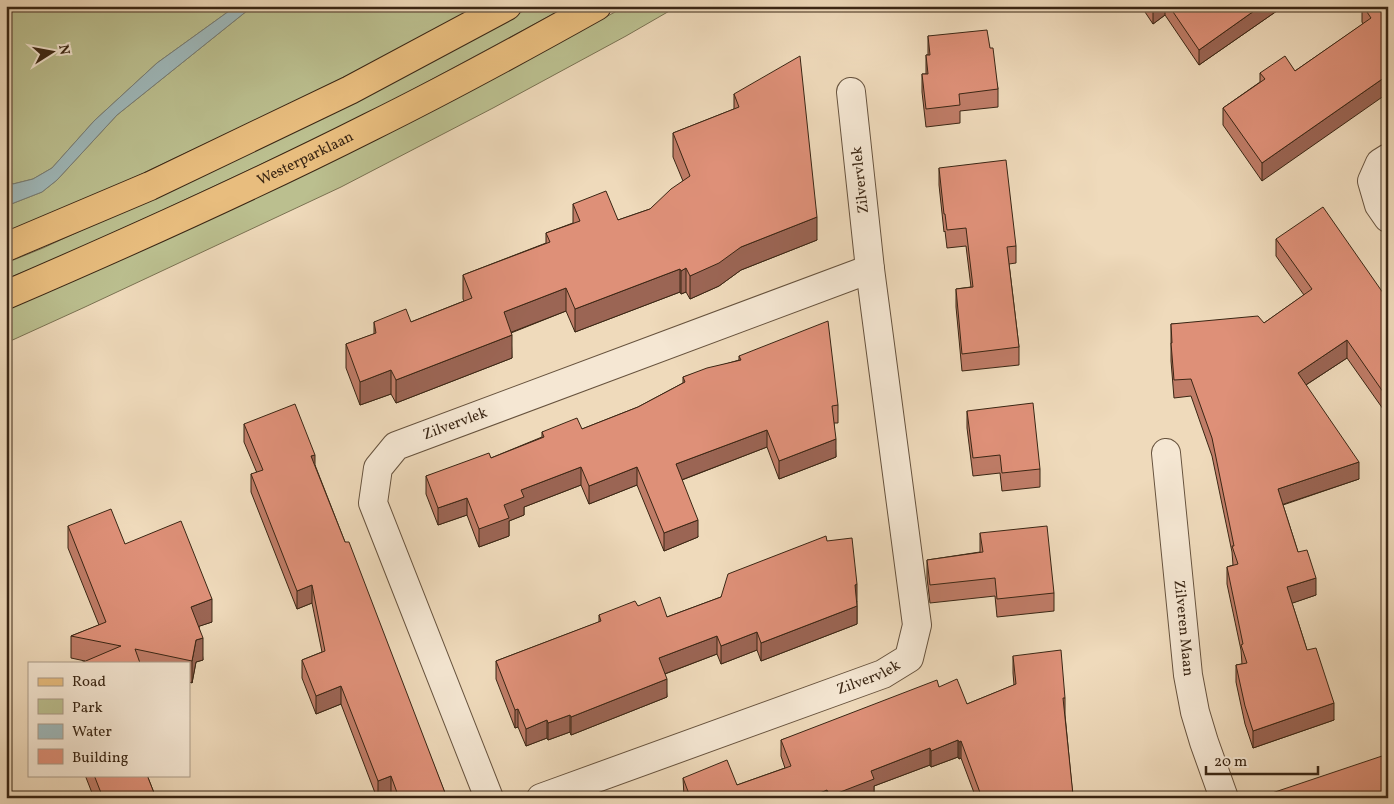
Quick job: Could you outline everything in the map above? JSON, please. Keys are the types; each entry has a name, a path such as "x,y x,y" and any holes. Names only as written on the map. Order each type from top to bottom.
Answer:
{"main road":[{"path":"6,247 150,186 350,90 507,6"},
{"name":"Westerparklaan","path":"6,295 232,194 370,127 518,50 597,6"}],"street":[{"name":"Zilvervlek","path":"541,798 883,674 909,658 917,625 870,269 851,92"},
{"path":"1388,158 1380,163 1372,181 1379,205 1388,218"},
{"name":"Zilvervlek","path":"489,798 373,503 378,468 396,446 870,269"},
{"name":"Zilveren Maan","path":"1166,453 1188,675 1195,712 1224,798"}],"green space":[{"path":"6,6 236,6 157,63 94,121 52,168 33,179 6,184"},
{"path":"253,6 479,6 373,63 301,98 100,193 6,234 6,206 42,192 57,180 117,115"},
{"path":"533,6 568,6 362,117 161,211 6,279 6,263 156,196 356,100"},
{"path":"626,6 678,6 493,108 341,187 6,343 6,307 479,86"}],"water":[{"path":"236,6 253,6 117,115 57,180 42,192 6,206 6,190 8,189 6,184 33,179 52,168 94,121 157,63"}],"building":[{"path":"1169,6 1261,6 1199,50"},
{"path":"1363,6 1388,6 1388,75 1262,163 1223,108 1265,79 1260,73 1285,56 1295,71 1371,18"},
{"path":"987,30 990,48 993,48 998,89 959,94 960,105 926,109 922,74 928,74 926,55 930,55 928,36"},
{"path":"800,56 817,217 741,247 719,263 690,276 686,268 681,271 680,269 575,309 566,288 504,312 512,335 396,380 391,370 360,382 346,344 376,333 374,322 406,309 411,322 472,298 463,275 550,242 546,233 580,221 573,204 606,191 618,220 650,209 671,189 690,176 673,133 739,107 734,94"},
{"path":"1006,160 1016,246 1007,247 1019,347 962,354 956,289 973,287 966,228 947,230 939,168"},
{"path":"1323,207 1388,300 1388,399 1347,340 1298,373 1359,462 1278,489 1298,552 1307,550 1316,578 1287,587 1307,650 1316,648 1334,703 1253,731 1245,706 1236,665 1247,663 1241,645 1243,644 1227,567 1238,564 1232,546 1234,546 1212,438 1191,379 1174,380 1171,324 1258,316 1264,323 1312,289 1276,239"},
{"path":"828,321 838,405 832,406 836,439 779,461 767,430 676,464 698,520 664,533 637,467 589,486 581,467 521,490 524,497 504,505 509,518 479,529 467,498 438,508 426,476 489,453 491,458 544,437 542,432 577,418 582,429 638,407 685,382 683,377 707,368 741,360 739,356"},
{"path":"1033,403 1040,469 1002,473 1000,455 973,458 967,411"},
{"path":"295,404 315,455 311,456 345,542 349,542 447,798 399,798 391,776 378,781 341,686 316,696 302,660 325,651 312,585 297,591 251,474 263,470 244,424"},
{"path":"111,509 125,544 181,521 212,599 191,607 203,638 196,640 192,661 135,649 140,662 83,662 121,646 71,636 106,622 68,526"},
{"path":"1047,526 1054,593 997,599 995,578 930,585 927,560 983,552 980,533"},
{"path":"826,536 827,541 852,538 857,584 855,585 857,606 761,643 757,632 721,646 717,636 659,658 667,679 571,717 570,715 548,723 547,720 526,729 518,709 515,710 496,661 601,621 599,615 635,601 638,606 660,597 667,617 721,597 728,574"},
{"path":"1061,650 1065,698 1063,698 1073,795 1065,798 982,798 961,741 959,742 958,740 931,751 930,748 871,771 874,779 830,796 827,790 808,798 678,798 689,794 683,778 727,760 737,785 791,766 781,740 937,680 939,687 957,679 967,704 1016,684 1013,656"},
{"path":"1388,754 1388,798 1267,798 1266,795"},
{"path":"94,776 147,776 156,798 103,798"}]}
